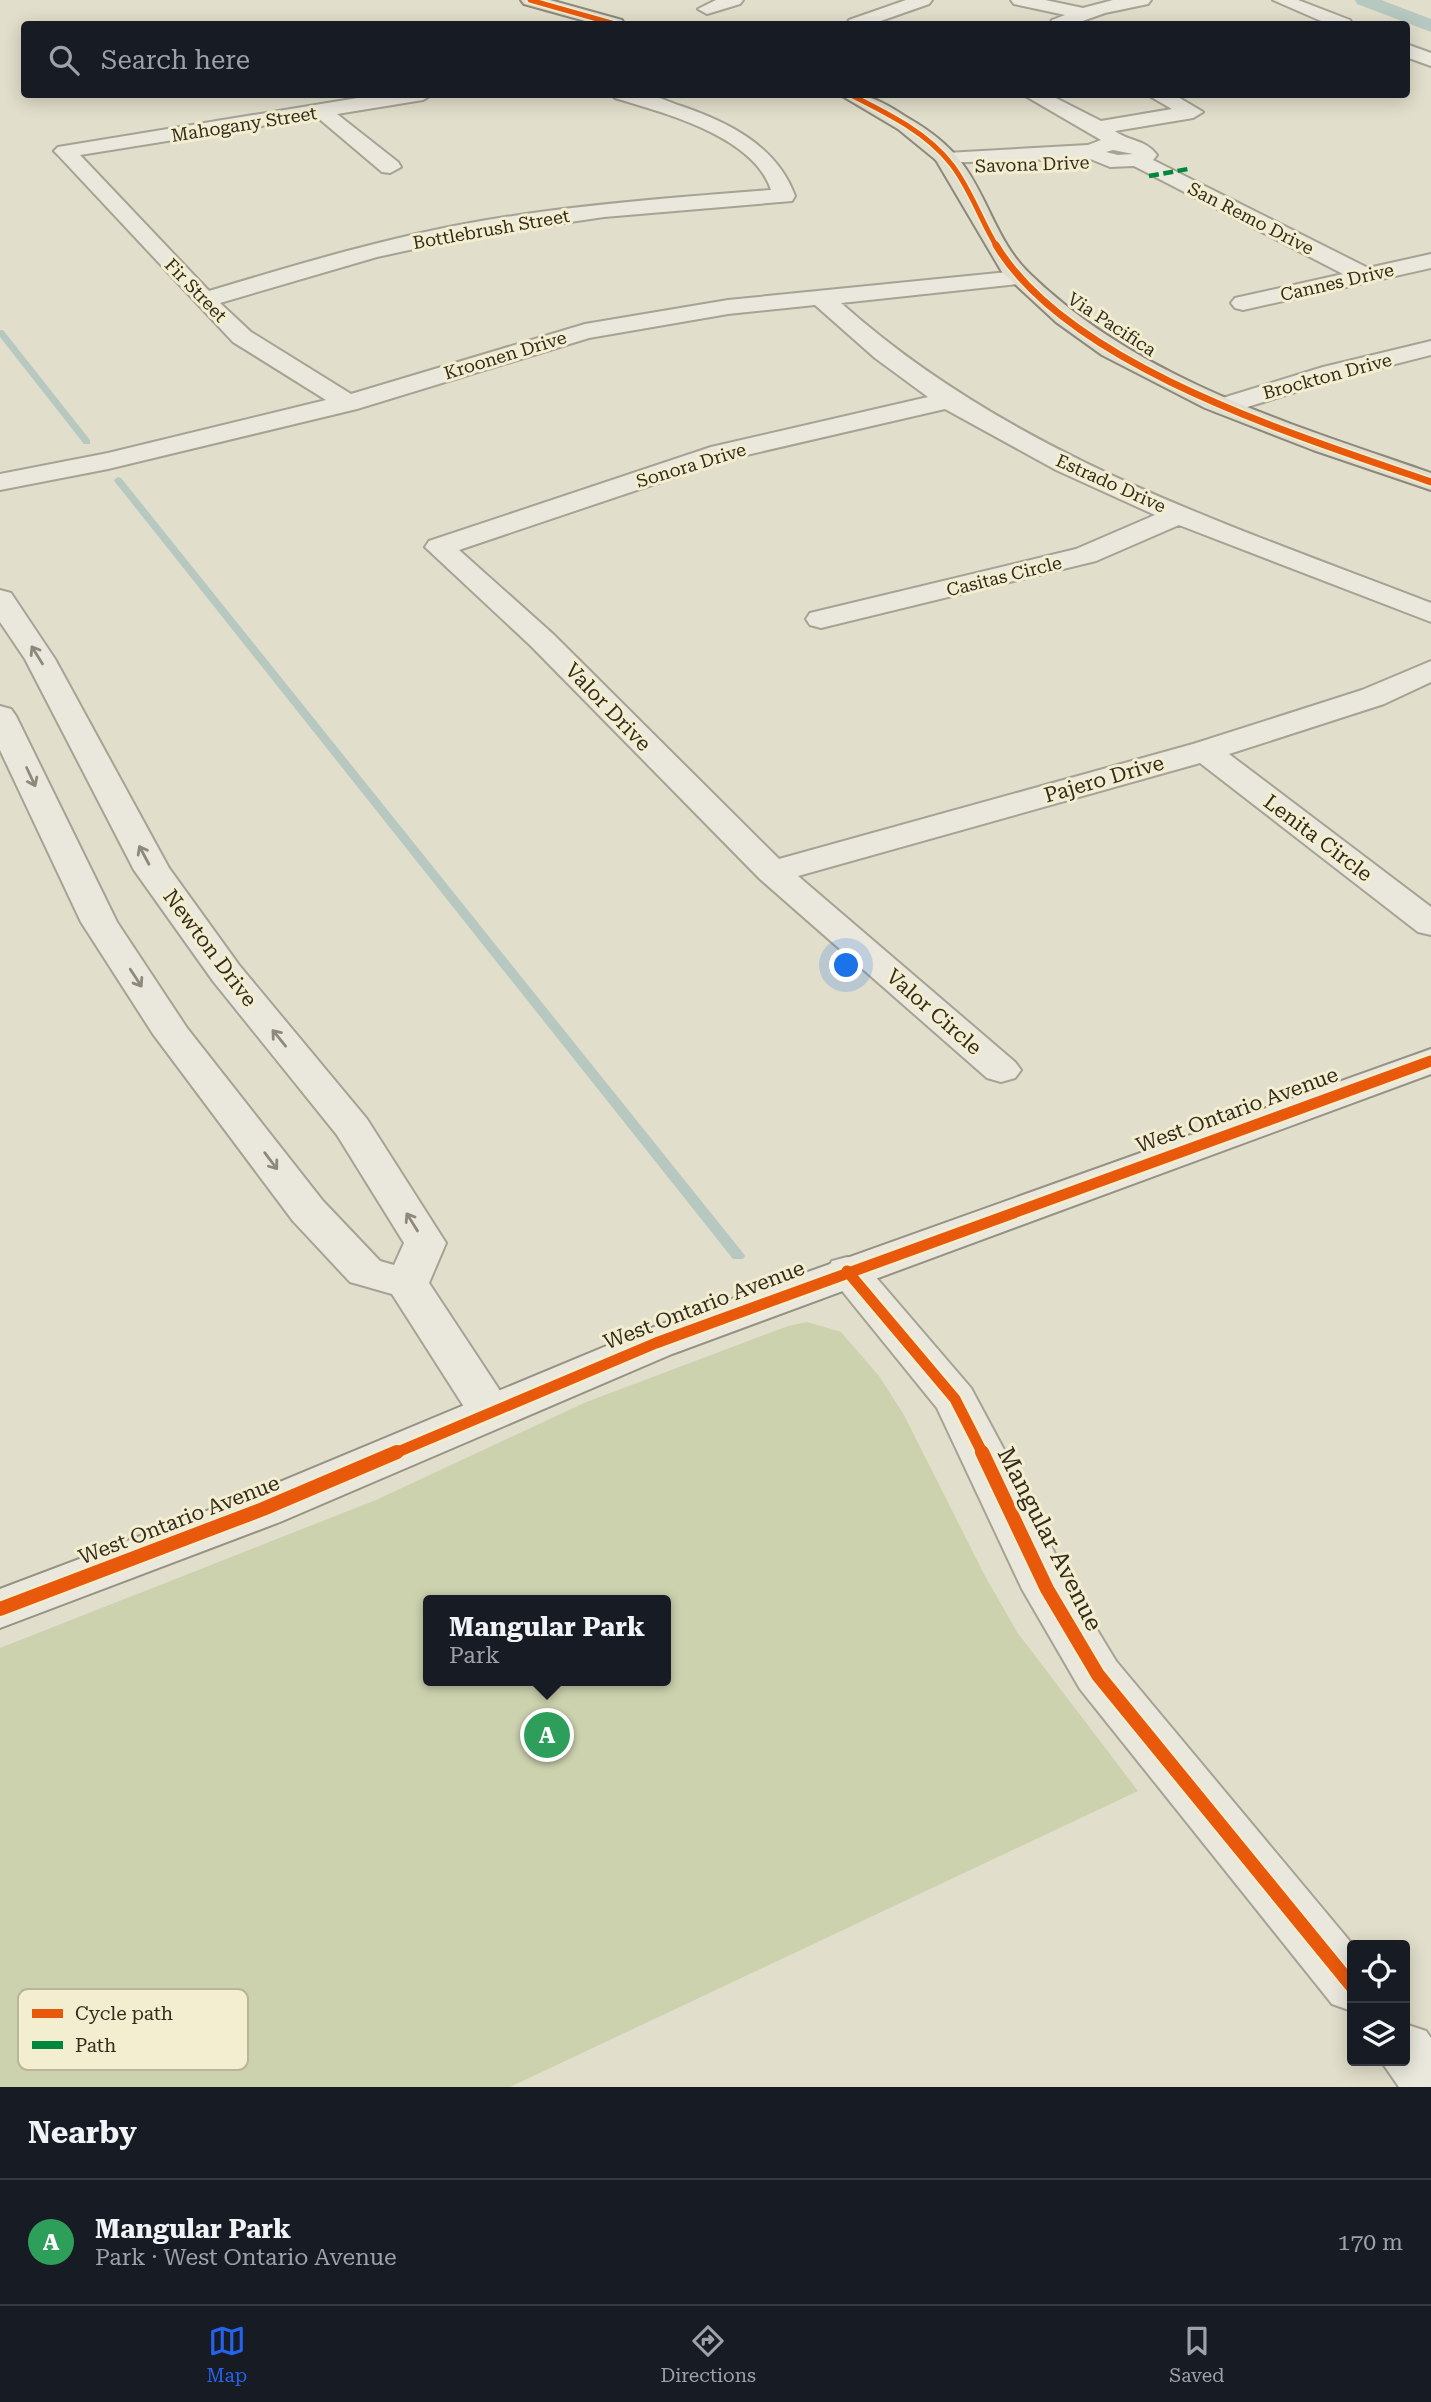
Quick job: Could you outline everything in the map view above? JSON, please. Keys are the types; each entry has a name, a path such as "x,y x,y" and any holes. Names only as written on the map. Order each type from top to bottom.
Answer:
{"main road":[{"path":"530,0 604,21"},
{"name":"Via Pacifica","path":"856,98 908,128 949,163 983,224 1020,278 1069,320 1126,358 1225,406 1431,482"}],"street":[{"path":"707,9 734,0"},
{"path":"864,21 923,0"},
{"path":"1020,0 1085,14"},
{"path":"1067,21 1142,0"},
{"path":"1282,0 1335,21"},
{"path":"1410,52 1431,60"},
{"name":"Mahogany Street","path":"65,151 401,98"},
{"name":"Bottlebrush Street","path":"204,300 401,245 500,225 624,209 785,196 775,173 754,151 683,114 634,98"},
{"path":"1040,98 1098,128 1193,112 1164,98"},
{"path":"323,112 390,167"},
{"path":"1098,128 1108,152"},
{"name":"Fir Street","path":"65,151 242,337 348,403"},
{"name":"Savona Drive","path":"949,163 1108,152 1138,160"},
{"name":"San Remo Drive","path":"1138,160 1365,276"},
{"name":"Cannes Drive","path":"1243,303 1431,261"},
{"name":"Kroonen Drive","path":"0,482 108,461 348,403 585,331 667,315 1020,278"},
{"name":"Estrado Drive","path":"822,299 894,362 949,400 1031,447 1181,514 1431,613"},
{"name":"Brockton Drive","path":"1225,406 1332,372 1431,348"},
{"path":"1399,356 1431,373"},
{"name":"Sonora Drive","path":"439,547 721,453 949,400"},
{"name":"Casitas Circle","path":"821,618 972,585 1086,555 1181,514"},
{"name":"Valor Drive","path":"439,547 542,640 772,872"},
{"name":"Newton Drive","path":"0,599 40,659 152,870 226,974 354,1128 425,1243 407,1283"},
{"name":"Pajero Drive","path":"772,872 1205,751 1373,696 1431,670"},
{"path":"0,716 99,922 172,1034 308,1211 365,1272 407,1283 491,1412"},
{"name":"Lenita Circle","path":"1205,751 1431,924"},
{"name":"Valor Circle","path":"772,872 1001,1070"},
{"name":"West Ontario Avenue","path":"0,1609 263,1509 656,1343 847,1271 1431,1061"},
{"name":"Mangular Avenue","path":"847,1271 955,1399 1047,1589 1098,1675 1347,1980"},
{"path":"1410,2056 1431,2082 1420,2087"}],"green space":[{"path":"807,1322 841,1332 879,1376 904,1415 985,1576 1017,1632 1138,1791 510,2087 0,2087 0,1648 376,1500 584,1403 788,1326"}],"waterway":[{"path":"1364,0 1431,26"},
{"path":"0,332 87,442"},
{"path":"118,480 738,1256"}],"marked path":[{"path":"1149,176 1188,169"}],"cycle path":[{"path":"530,0 604,21"},
{"path":"857,98 919,134 944,155 962,180 992,239 1010,267 1064,317 1111,349 1161,378 1214,402 1431,482"},
{"path":"0,1609 263,1509 656,1343 1431,1061"},
{"path":"847,1271 955,1399 999,1485 1047,1589 1098,1675 1347,1980"}],"place":[{"name":"Mangular Park","path":"547,1735"}]}
